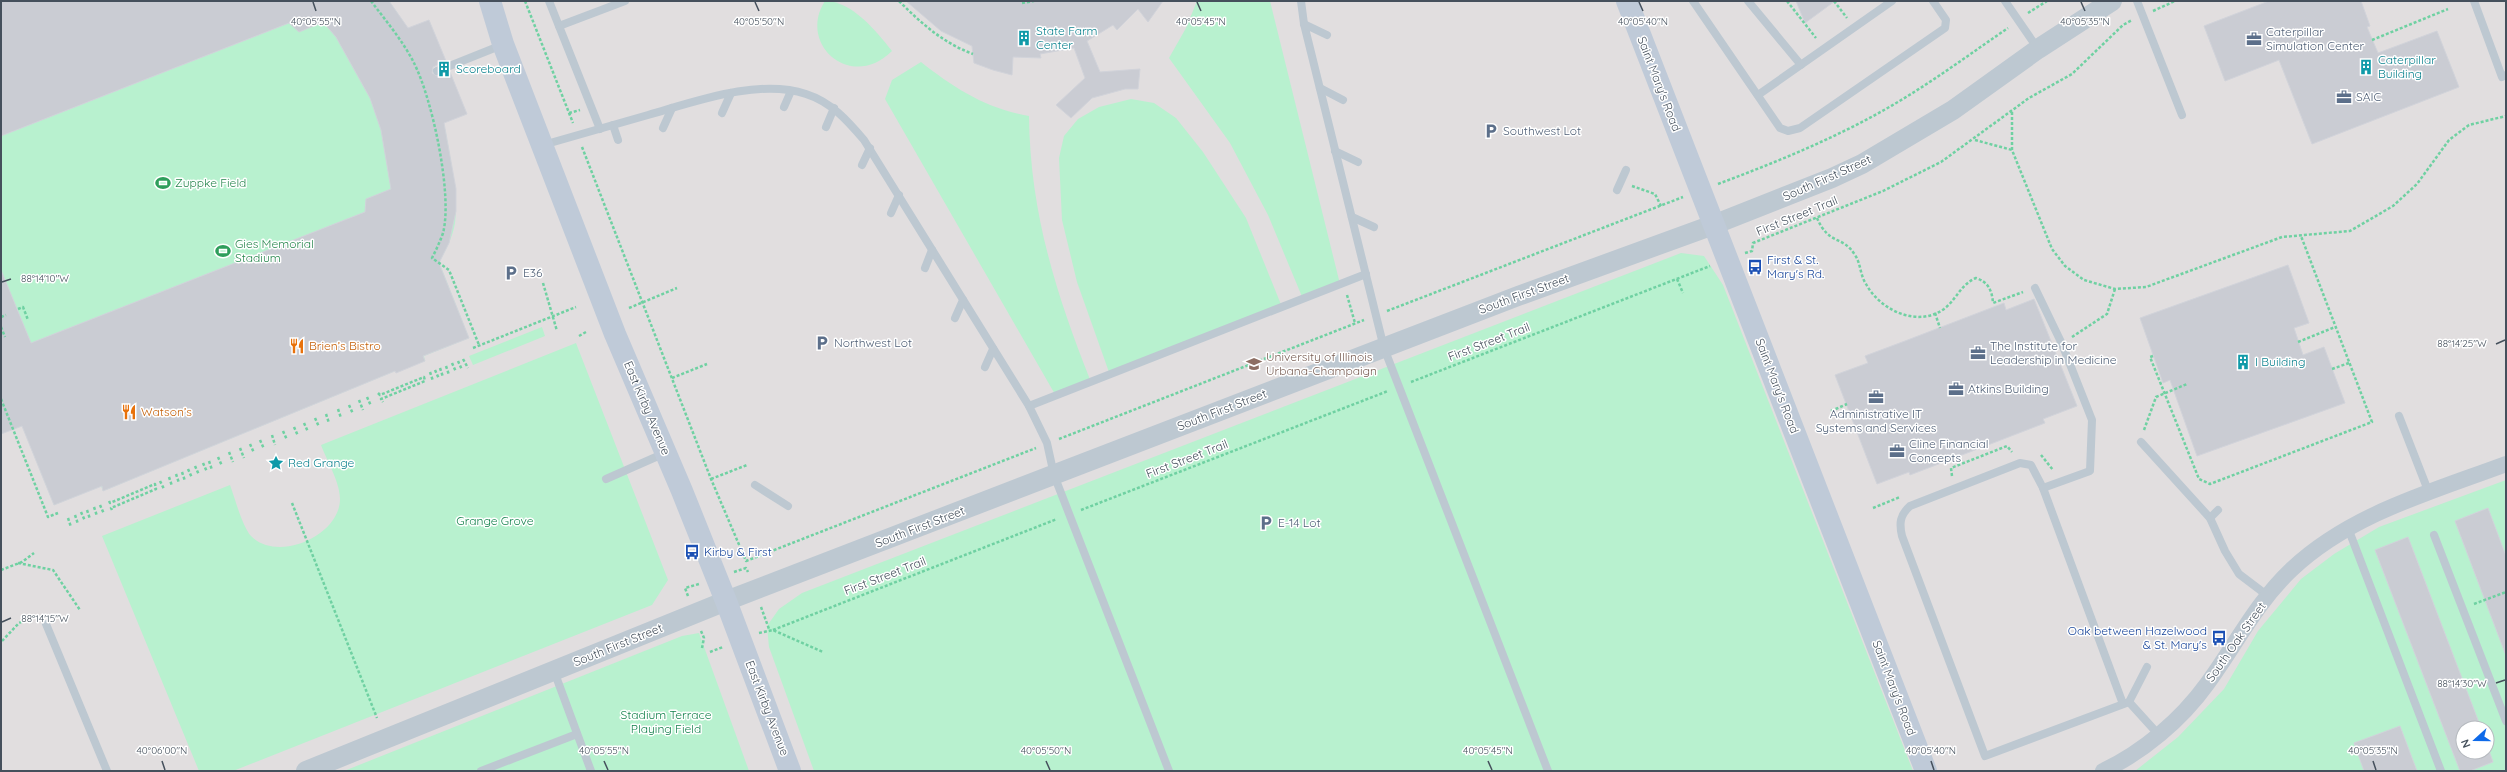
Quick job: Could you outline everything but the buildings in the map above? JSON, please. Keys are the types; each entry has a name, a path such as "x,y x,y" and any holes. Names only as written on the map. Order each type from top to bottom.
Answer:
{"main road":[{"name":"East Kirby Avenue","path":"480,1 503,44"},
{"name":"East Kirby Avenue","path":"490,1 503,44 615,334 666,453 726,601 790,771"},
{"name":"Saint Mary's Road","path":"1627,1 1926,771"}],"street":[{"name":"South First Street","path":"306,771 726,601 1384,348 1713,225 1862,164 1953,110 2038,49 2112,1"},
{"name":"South Oak Street","path":"2103,771 2137,751 2158,734 2192,702 2207,684 2248,620 2290,571 2315,550 2348,528 2379,512 2506,464"}],"lane":[{"path":"550,1 600,128"},
{"path":"559,26 625,1"},
{"path":"1302,1 1304,24 1384,348 1548,771"},
{"path":"1693,1 1780,128 1788,131 1800,128 1945,28 1946,20 1933,1"},
{"path":"1748,1 1801,65"},
{"path":"1758,95 1892,1"},
{"path":"2006,1 2038,49"},
{"path":"2137,1 2182,115"},
{"path":"2474,1 2502,77 2506,75"},
{"path":"1304,24 1327,35"},
{"path":"437,71 503,44"},
{"path":"1320,88 1343,100"},
{"path":"542,145 672,108 731,94 777,89 805,93 826,102 845,117 870,148 1029,406 1047,443 1054,475 1169,771"},
{"path":"784,107 790,91"},
{"path":"722,113 731,94"},
{"path":"663,128 672,108"},
{"path":"826,127 834,108"},
{"path":"613,125 618,140"},
{"path":"862,165 870,148"},
{"path":"1335,151 1358,162"},
{"path":"1617,190 1626,170"},
{"path":"891,213 898,195"},
{"path":"1352,217 1374,227"},
{"path":"925,268 932,250"},
{"path":"1029,406 1366,274"},
{"path":"2035,288 2062,344 2092,420 2090,471 2043,488"},
{"path":"955,318 963,300"},
{"path":"985,367 994,349"},
{"path":"2399,416 2429,493"},
{"path":"2141,442 2210,518 2225,551 2239,574 2268,596"},
{"path":"606,479 666,453"},
{"path":"2147,667 2126,703 1985,756 1902,536 1899,526 1903,513 1910,506 2020,463 2031,465 2043,488 2126,703 2158,734"},
{"path":"755,485 788,506"},
{"path":"2210,518 2218,510"},
{"path":"2348,528 2440,771"},
{"path":"2434,536 2506,721"},
{"path":"46,624 106,771"},
{"path":"554,671 591,771"},
{"path":"481,771 577,734"}],"path":[{"path":"371,1 392,28 414,64 427,97 438,142 445,200 443,232 432,258 449,270 479,345"},
{"path":"899,1 937,36 959,49 973,54"},
{"path":"1022,3 1034,1"},
{"path":"1786,1 1814,38 1822,38"},
{"path":"1834,1 1847,18 1842,22"},
{"path":"1729,180 1819,144 1883,111 1917,91 2046,1"},
{"name":"First Street Trail","path":"773,630 1069,514 1752,251 1754,244 1908,180 1975,139 2029,98 2072,74 2123,25 2175,1"},
{"path":"2372,40 2448,10"},
{"path":"2012,112 2012,150 2052,249 2065,266 2084,280 2116,289 2146,287 2282,237 2350,231 2393,206 2417,184 2449,140 2469,125 2506,116"},
{"path":"1975,139 2012,150"},
{"path":"1622,180 1636,189 1655,194 1661,206"},
{"path":"1817,218 1826,235 1843,243 1853,252 1866,284 1888,307 1899,314 1914,317 1928,317 1947,306 1968,281 1976,278 1986,282 1992,295 1993,302 2035,288"},
{"path":"2153,356 2150,357 2166,393 2199,479 2210,484 2372,422 2301,236"},
{"path":"1677,279 1683,294"},
{"path":"543,283 557,332"},
{"path":"1344,283 1355,323"},
{"path":"629,308 677,288"},
{"path":"2062,344 2107,314 2116,289"},
{"path":"18,309 23,307 28,320"},
{"path":"473,348 576,307"},
{"path":"1935,313 1940,328"},
{"path":"1,317 6,315"},
{"path":"1,327 5,337"},
{"path":"2298,342 2335,327"},
{"path":"579,336 586,332"},
{"path":"463,358 468,368"},
{"path":"458,361 462,370"},
{"path":"452,363 456,372"},
{"path":"2332,369 2349,363"},
{"path":"672,378 707,364"},
{"path":"446,366 449,375"},
{"path":"440,368 443,377"},
{"path":"435,370 439,379"},
{"path":"430,372 433,381"},
{"path":"378,393 380,395 424,377 426,381 381,399 383,402"},
{"path":"2141,442 2156,397 2187,384"},
{"path":"367,397 371,406"},
{"path":"1,399 48,517 58,513"},
{"path":"359,400 363,410"},
{"path":"349,404 353,414"},
{"path":"1831,411 1847,404"},
{"path":"338,409 341,418"},
{"path":"326,414 329,423"},
{"path":"315,418 318,427"},
{"path":"304,422 308,432"},
{"path":"294,427 298,436"},
{"path":"283,431 287,440"},
{"path":"272,435 276,445"},
{"path":"260,440 264,449"},
{"path":"250,444 254,453"},
{"path":"240,448 244,458"},
{"path":"230,452 233,462"},
{"path":"218,457 222,466"},
{"path":"209,461 212,470"},
{"path":"203,463 206,472"},
{"path":"711,480 747,465"},
{"path":"195,466 199,476"},
{"path":"188,469 192,478"},
{"path":"182,472 185,481"},
{"path":"176,474 179,483"},
{"path":"169,477 172,486"},
{"path":"160,481 164,489"},
{"path":"109,501 110,503 154,484 156,489 111,508 112,510"},
{"path":"1873,508 1900,497 1910,506"},
{"path":"292,503 377,718"},
{"path":"100,505 104,514"},
{"path":"94,507 97,516"},
{"path":"87,510 90,519"},
{"path":"81,512 85,521"},
{"path":"74,515 78,524"},
{"path":"68,518 71,527"},
{"path":"1,570 18,564 34,553"},
{"path":"746,561 746,568"},
{"path":"18,564 53,570 80,610"},
{"path":"2462,609 2506,592"},
{"path":"2,641 19,623 41,614"},
{"path":"769,629 823,652"},
{"path":"702,648 704,638"},
{"path":"710,652 717,649"}],"shaded area":[{"name":"University of Illinois Urbana-Champaign","path":"1,1 2506,1 2506,771 1,771"}],"green space":[{"name":"Gies Memorial Stadium","path":"1,1 389,1 415,42 425,64 440,109 446,133 453,180 456,218 454,230 449,242 434,270 441,267 469,338 424,356 425,361 395,371 103,491 101,486 54,505 22,425 1,434"},
{"path":"825,1 835,2 845,6 863,18 892,51 876,62 860,67 845,65 833,58 823,47 818,33 818,17"},
{"path":"1197,1 1270,1 1340,284 1303,299 1268,215 1230,143 1169,58 1186,28"},
{"path":"921,62 959,89 985,103 1014,113 1029,116 1034,186 1047,252 1067,317 1091,382 1056,396 885,99 892,80"},
{"path":"1131,99 1154,103 1176,118 1203,152 1246,218 1282,307 1110,375 1077,282 1062,220 1059,158 1064,136 1078,119 1099,107"},
{"path":"1681,253 1704,256 1723,285 1913,771 814,771 769,647 767,626 779,609 802,593"},
{"path":"542,327 545,336 473,365 469,356"},
{"name":"Grange Grove","path":"576,343 668,580 652,605 233,771 199,771 102,536 230,485 242,519 251,536 262,544 276,547 291,546 305,542 319,534 330,524 337,512 340,499 336,479 321,445"},
{"path":"2506,480 2506,771 2135,771 2178,737 2224,689 2258,631 2301,579 2334,554 2379,527"},
{"name":"Stadium Terrace Playing Field","path":"699,633 749,771 344,771 682,636"}],"place":[{"name":"State Farm Center","path":"1024,38"},
{"name":"Caterpillar Simulation Center","path":"2254,39"},
{"name":"Caterpillar Building","path":"2366,67"},
{"name":"Scoreboard","path":"444,69"},
{"name":"SAIC","path":"2344,97"},
{"name":"Southwest Lot","path":"1491,131"},
{"name":"Zuppke Field","path":"163,183"},
{"name":"Gies Memorial Stadium","path":"223,251"},
{"name":"First & St. Mary's Rd.","path":"1755,267"},
{"name":"E36","path":"511,273"},
{"name":"Northwest Lot","path":"822,343"},
{"name":"Brien’s Bistro","path":"297,346"},
{"name":"The Institute for Leadership in Medicine","path":"1978,353"},
{"name":"I Building","path":"2243,362"},
{"name":"University of Illinois Urbana-Champaign","path":"1254,364"},
{"name":"Atkins Building","path":"1956,389"},
{"name":"Administrative IT Systems and Services","path":"1876,397"},
{"name":"Watson’s","path":"129,412"},
{"name":"Cline Financial Concepts","path":"1897,451"},
{"name":"Red Grange","path":"276,463"},
{"name":"E-14 Lot","path":"1266,523"},
{"name":"Kirby & First","path":"692,552"},
{"name":"Oak between Hazelwood & St. Mary's","path":"2219,638"}]}
